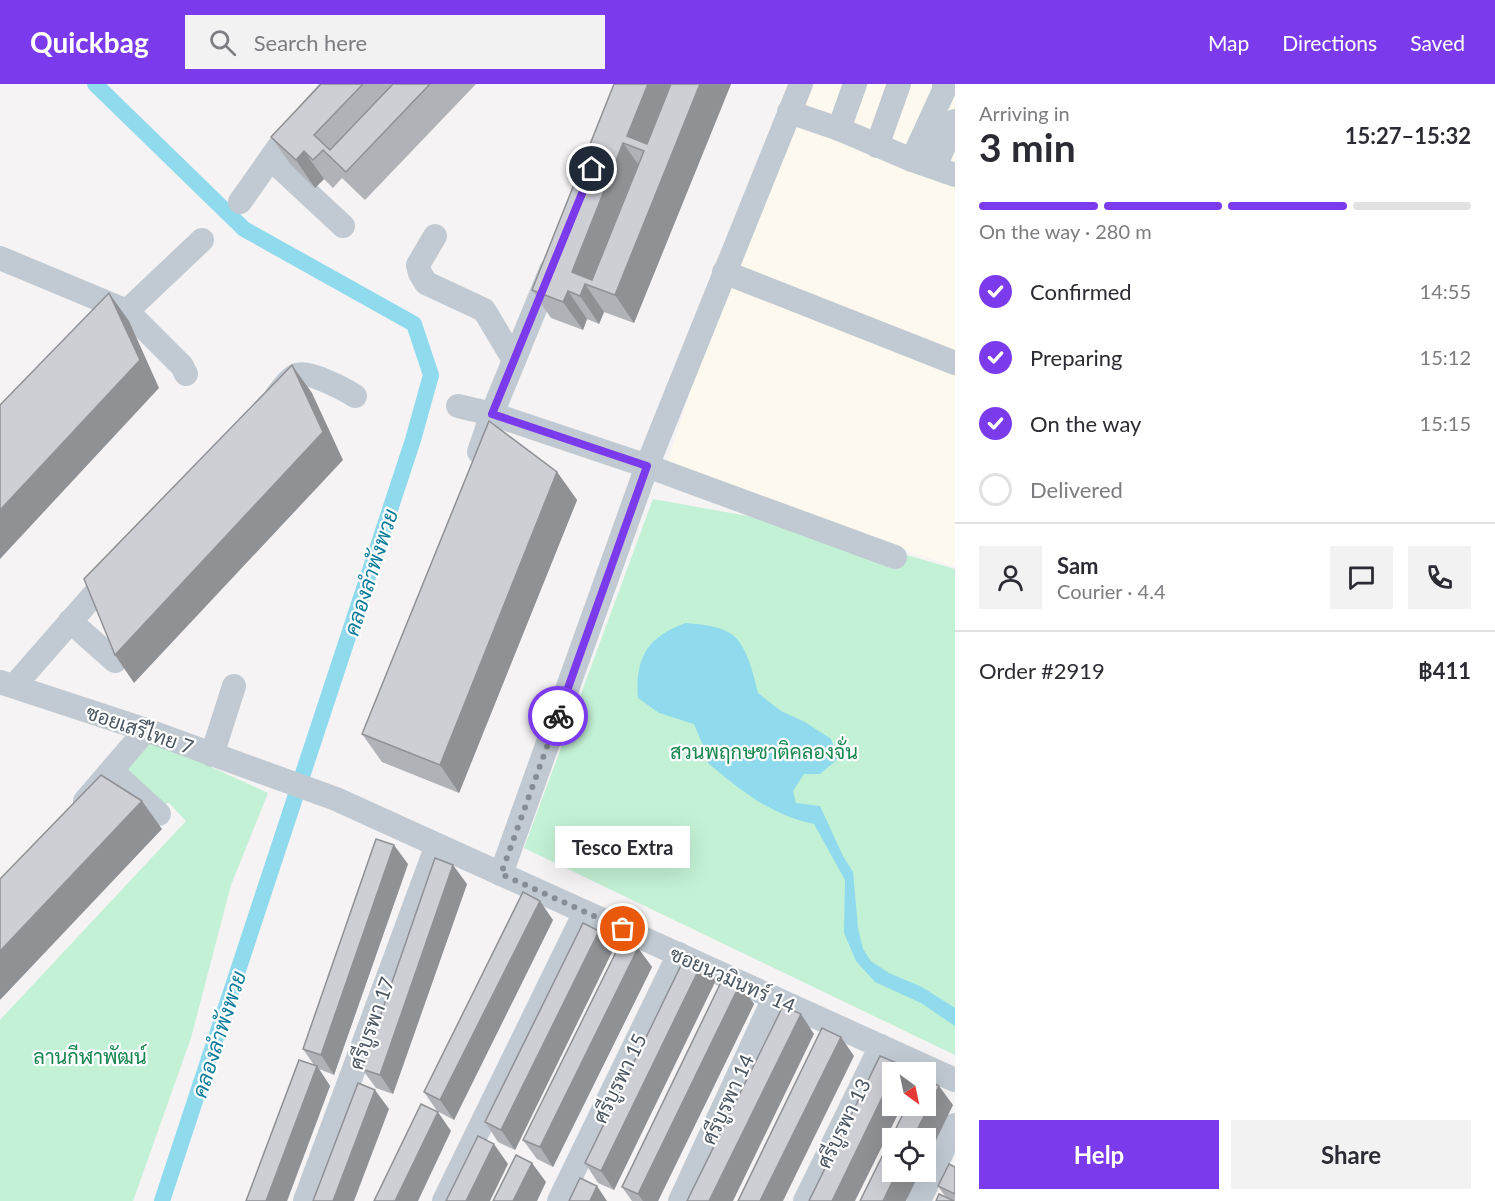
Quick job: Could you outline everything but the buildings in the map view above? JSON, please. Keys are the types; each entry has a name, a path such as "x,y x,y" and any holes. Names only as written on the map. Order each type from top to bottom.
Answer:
{"street":[{"path":"240,202 278,148 335,84"},
{"path":"501,874 647,466 801,84"},
{"path":"839,129 855,84"},
{"path":"877,146 899,84"},
{"path":"934,167 944,84"},
{"path":"789,112 839,129 934,167"},
{"path":"934,167 955,121"},
{"path":"271,159 344,226"},
{"path":"435,236 418,265 422,279 484,310 514,360"},
{"path":"112,312 201,240"},
{"path":"473,469 492,414 559,250"},
{"path":"3,265 112,312 182,366 186,375"},
{"path":"724,272 955,363"},
{"path":"260,413 296,375 305,373 355,396"},
{"path":"458,406 492,414 647,466 894,557"},
{"path":"7,684 70,621 125,560"},
{"path":"70,621 116,661"},
{"name":"ซอยเสรีไทย 7","path":"7,684 146,730 279,778"},
{"path":"212,755 234,686"},
{"path":"72,814 146,730"},
{"path":"112,771 159,814"},
{"name":"ซอยนวมินทร์ 14","path":"279,778 336,799 955,1080"},
{"name":"ศรีบูรพา 17","path":"305,1201 437,845"},
{"path":"444,1201 585,912"},
{"name":"ศรีบูรพา 15","path":"560,1201 679,954"},
{"name":"ศรีบูรพา 14","path":"680,1201 774,998"},
{"name":"ศรีบูรพา 13","path":"805,1201 881,1046"},
{"path":"919,1201 955,1125"}],"shaded area":[{"path":"809,84 955,84 955,567 664,473 728,274"}],"green space":[{"name":"สวนพฤกษชาติคลองจั่น","path":"653,499 814,528 955,569 955,1055 524,848"},
{"name":"ลานกีฬาพัฒน์","path":"151,739 268,793 231,885 191,1038 133,1201 0,1201 0,1020 186,821 169,803 141,811 108,783"}],"water":[{"path":"685,623 718,628 730,633 740,642 747,656 758,693 781,711 805,722 831,739 838,759 820,774 804,774 793,791 796,803 820,806 853,872 858,928 863,949 871,961 889,973 922,987 955,1008 955,1026 921,1003 875,982 856,961 844,933 845,880 814,824 783,814 757,801 708,763 694,724 659,713 638,698 638,673 647,649 662,635"}],"waterway":[{"name":"คลองลำพังพวย","path":"95,84 244,229 414,324 431,375 413,440 162,1201"}],"way so far":[{"path":"558,716 501,874 623,929"}],"place":[{"name":"Tesco Extra","path":"623,929"}],"route":[{"path":"558,716 647,466 492,414 592,169"}]}
